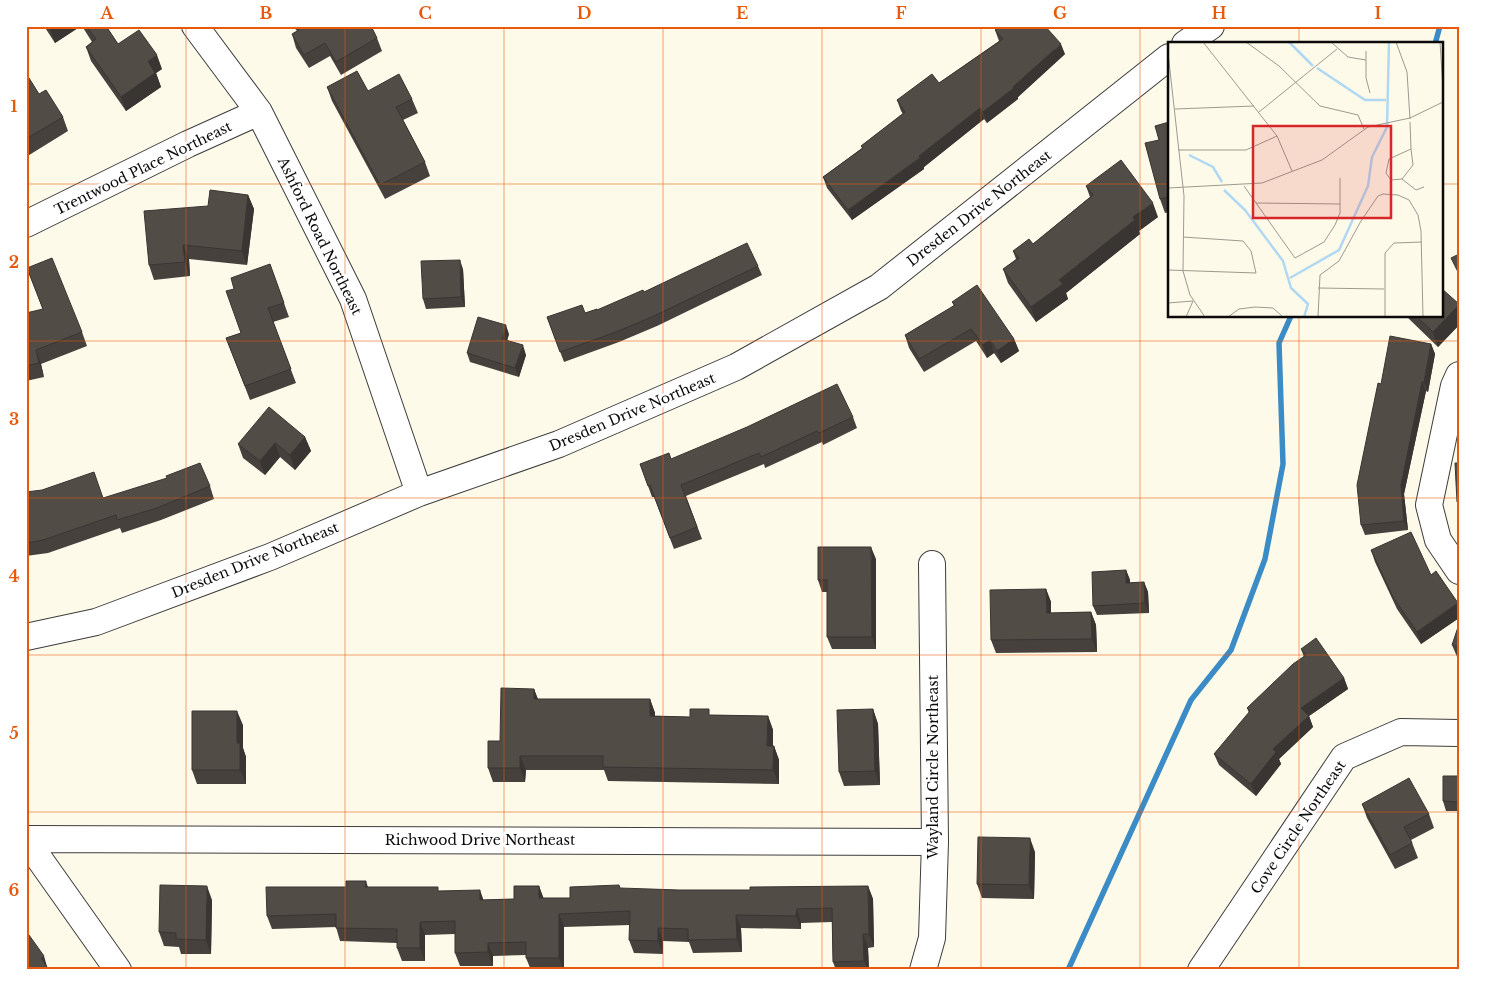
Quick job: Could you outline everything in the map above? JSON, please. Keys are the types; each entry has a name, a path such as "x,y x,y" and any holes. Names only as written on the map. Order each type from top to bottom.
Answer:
{"street":[{"name":"Ashford Road Northeast","path":"195,26 259,112 353,299 419,492"},
{"name":"Dresden Drive Northeast","path":"26,637 96,622 270,557 419,492 559,444 728,371 879,287 1168,58"},
{"name":"Trentwood Place Northeast","path":"26,224 188,144 259,112"},
{"path":"1459,374 1454,386 1429,505 1438,540 1459,571"},
{"name":"Wayland Circle Northeast","path":"923,970 932,938 935,842 932,564"},
{"name":"Cove Circle Northeast","path":"1201,970 1344,757 1401,732 1459,733"},
{"path":"26,840 118,970"},
{"name":"Richwood Drive Northeast","path":"26,840 935,842"}],"building":[{"path":"86,26 106,26 118,44 139,30 157,55 148,61 155,73 121,97 86,47 96,39"},
{"path":"297,26 371,26 377,38 336,62 325,43 304,55 292,34 299,30"},
{"path":"1000,26 1045,26 1061,44 1014,88 983,112 980,108 919,156 920,158 848,210 823,177 863,148 861,146 905,112 897,100 932,74 939,83 1003,39 995,30"},
{"path":"357,71 368,91 399,74 412,99 396,107 425,162 380,185 327,87"},
{"path":"29,78 39,94 46,90 63,117 26,139 26,79"},
{"path":"1168,122 1168,197 1160,199 1145,143 1159,140 1155,126"},
{"path":"1121,160 1153,203 1133,217 1135,220 1059,280 1063,284 1031,307 1003,269 1019,258 1013,251 1029,239 1033,244 1093,195 1086,186"},
{"path":"210,190 248,195 242,251 183,245 185,262 149,265 144,211 208,206"},
{"path":"747,243 758,266 654,316 560,352 547,317 582,305 585,313 597,310 643,290 644,292"},
{"path":"1459,254 1459,274 1451,258"},
{"path":"52,258 82,332 36,350 39,363 26,366 26,313 43,309 27,268"},
{"path":"460,260 461,297 423,299 421,261"},
{"path":"270,264 284,303 268,308 291,369 245,386 226,338 241,333 226,291 234,289 231,278"},
{"path":"977,285 1014,339 997,351 990,340 983,345 971,329 919,359 905,335 955,305 952,302"},
{"path":"1442,289 1459,305 1433,332 1418,318 1442,318"},
{"path":"478,317 506,325 502,339 523,345 515,368 467,353"},
{"path":"1390,336 1431,344 1401,485 1404,521 1361,525 1357,485 1378,383 1381,384"},
{"path":"837,384 853,417 819,433 817,431 761,457 759,453 681,485 697,527 670,538 640,464 669,453 671,459 747,427"},
{"path":"269,407 305,437 290,455 275,443 260,461 238,444"},
{"path":"200,463 210,486 157,508 117,520 116,515 43,540 26,543 26,492 42,490 94,472 103,498 167,478 166,476"},
{"path":"1455,463 1459,463 1459,502 1457,502"},
{"path":"1411,532 1431,575 1436,571 1458,603 1417,632 1393,597 1371,550"},
{"path":"818,547 871,547 872,637 827,637 827,580 818,580"},
{"path":"1126,570 1126,583 1144,582 1145,603 1093,606 1092,572"},
{"path":"1046,589 1047,613 1091,612 1092,639 991,640 990,590"},
{"path":"1459,624 1459,647 1452,645"},
{"path":"1316,638 1344,678 1301,708 1309,716 1273,749 1276,752 1251,784 1214,754 1250,711 1247,708 1293,664 1306,655 1301,649"},
{"path":"501,688 534,689 534,699 650,699 650,716 690,717 690,709 709,709 709,715 768,716 767,746 774,746 773,770 603,767 603,756 520,756 520,768 488,768 488,741 500,741"},
{"path":"873,709 875,771 839,772 837,710"},
{"path":"192,711 237,711 237,743 240,743 240,770 192,770"},
{"path":"1443,776 1459,776 1459,802 1443,801"},
{"path":"1409,778 1429,814 1404,827 1412,843 1390,855 1362,804"},
{"path":"978,837 1030,838 1029,885 977,884"},
{"path":"346,881 366,881 365,887 438,887 438,891 480,890 480,900 514,899 514,886 539,886 539,898 570,898 570,887 619,885 620,888 679,890 750,890 750,887 868,886 869,934 863,934 864,961 833,962 832,908 797,909 796,916 736,915 737,939 688,940 688,929 658,928 658,941 629,940 630,911 559,914 559,958 526,958 526,942 488,943 488,952 455,953 455,921 420,922 420,948 397,948 397,929 336,928 336,914 267,916 266,887 346,887"},
{"path":"160,885 207,886 206,940 176,939 176,933 159,932"},
{"path":"29,935 44,956 41,958 49,970 26,970 26,937"}],"waterway":[{"path":"1436,42 1440,26"},
{"path":"1068,970 1191,700 1231,650 1265,559 1283,464 1279,343 1290,318"}]}
